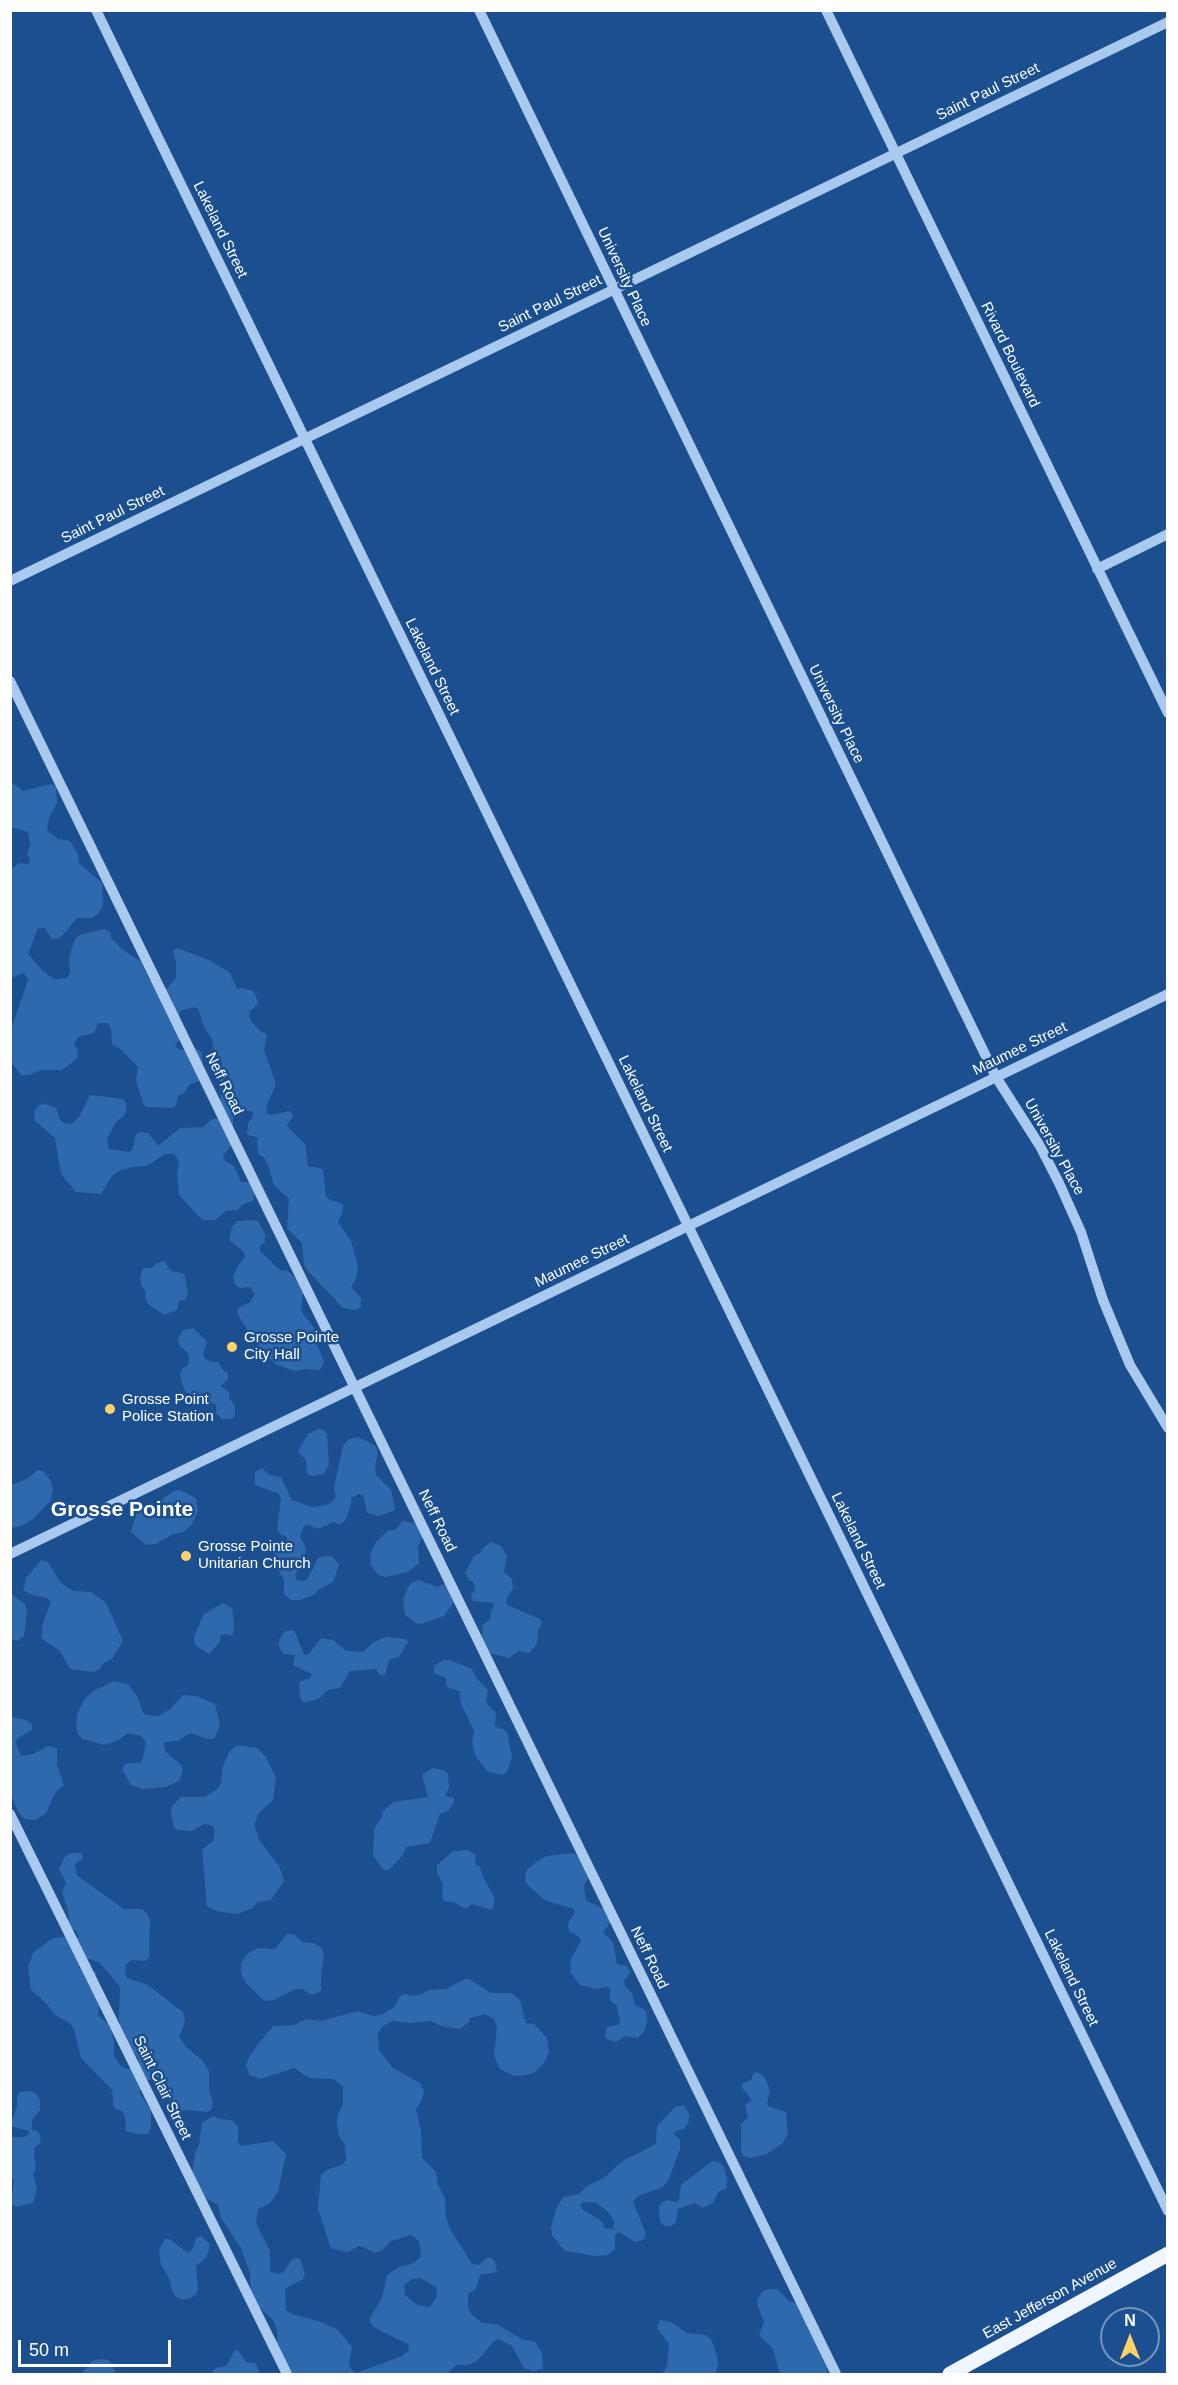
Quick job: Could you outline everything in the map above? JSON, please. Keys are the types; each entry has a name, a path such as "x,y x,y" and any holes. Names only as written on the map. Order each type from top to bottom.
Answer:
{"main road":[{"name":"East Jefferson Avenue","path":"950,2374 1167,2254"}],"street":[{"name":"Lakeland Street","path":"96,10 1167,2211"},
{"name":"University Place","path":"479,10 996,1077 1040,1146 1059,1183 1081,1232 1103,1300 1130,1365 1167,1428"},
{"name":"Rivard Boulevard","path":"826,10 1167,713"},
{"name":"Saint Paul Street","path":"10,581 1167,22"},
{"path":"1097,569 1167,534"},
{"name":"Neff Road","path":"10,681 836,2374"},
{"name":"Maumee Street","path":"10,1554 1167,994"},
{"name":"Saint Clair Street","path":"10,1814 287,2374"}],"shaded area":[{"path":"10,781 23,791 52,784 56,787 57,803 49,818 47,830 58,839 70,841 78,854 79,863 102,883 103,906 97,915 92,918 77,918 57,939 52,939 45,928 38,928 28,954 42,970 54,979 67,978 70,973 69,957 75,939 79,935 104,929 110,932 111,938 122,949 141,962 148,978 156,988 166,990 176,977 173,951 177,948 211,961 230,973 237,989 244,988 253,991 258,1004 249,1015 260,1031 267,1034 264,1050 276,1084 266,1113 272,1115 289,1111 292,1113 293,1116 287,1126 305,1144 308,1166 323,1169 326,1196 330,1200 343,1204 343,1211 338,1222 351,1241 358,1266 356,1279 351,1287 361,1298 361,1307 356,1310 343,1308 304,1265 302,1243 287,1228 289,1199 274,1185 268,1165 258,1154 257,1137 247,1135 248,1123 253,1112 245,1110 233,1112 233,1143 223,1156 225,1161 234,1166 241,1182 256,1182 253,1201 237,1210 226,1211 215,1220 202,1220 179,1195 177,1175 179,1161 174,1154 165,1154 147,1166 119,1171 112,1176 101,1194 76,1192 61,1174 55,1138 35,1121 34,1112 38,1106 43,1103 56,1108 60,1120 72,1124 79,1117 90,1095 123,1099 126,1103 126,1111 124,1116 116,1122 107,1139 109,1149 130,1152 136,1134 139,1132 148,1133 158,1146 180,1128 203,1127 211,1120 218,1118 221,1096 219,1075 222,1066 198,1009 194,1007 180,1011 179,1022 186,1029 188,1036 178,1041 175,1047 181,1050 193,1047 199,1050 202,1054 204,1077 190,1084 184,1093 178,1096 176,1105 172,1108 146,1107 136,1080 138,1067 112,1044 111,1028 107,1023 98,1023 94,1033 78,1037 74,1044 78,1058 62,1070 41,1070 29,1075 21,1075 11,1062 11,1030 28,980 24,973 11,978 11,870 19,863 28,864 30,860 27,854 30,845 28,832 11,827"},
{"path":"237,1221 258,1221 265,1234 265,1242 260,1246 260,1251 280,1270 288,1271 301,1285 303,1291 301,1311 315,1329 315,1339 324,1362 320,1370 294,1371 275,1364 267,1356 259,1354 258,1339 248,1331 238,1315 237,1309 250,1302 255,1294 250,1287 239,1288 235,1284 233,1277 245,1257 243,1251 229,1240 232,1227"},
{"path":"164,1261 171,1271 182,1273 185,1276 188,1294 185,1300 179,1301 177,1310 164,1315 148,1304 140,1277 143,1268 152,1268"},
{"path":"193,1328 207,1343 204,1358 218,1362 228,1373 228,1379 221,1386 229,1392 229,1398 235,1406 235,1416 231,1419 222,1419 216,1413 216,1405 186,1392 183,1387 180,1375 182,1369 188,1365 189,1359 188,1353 179,1345 178,1340 183,1330"},
{"path":"319,1429 324,1430 327,1434 329,1465 324,1474 313,1476 307,1474 306,1460 298,1452 308,1434"},
{"path":"358,1437 376,1446 378,1453 375,1465 376,1475 391,1490 395,1508 379,1516 367,1513 363,1495 359,1494 351,1498 345,1521 340,1525 333,1522 318,1529 309,1525 304,1526 300,1536 306,1548 305,1558 295,1575 297,1580 304,1581 308,1578 318,1558 333,1557 339,1565 333,1582 318,1590 314,1595 300,1600 291,1600 284,1594 284,1579 273,1563 274,1550 287,1541 287,1537 277,1530 281,1498 279,1494 255,1485 255,1472 262,1468 269,1475 281,1477 292,1500 312,1507 326,1505 336,1497 334,1488 343,1446 349,1439"},
{"path":"38,1470 43,1471 51,1481 53,1488 51,1500 32,1520 11,1528 11,1485 27,1479"},
{"path":"176,1490 196,1498 198,1511 192,1524 184,1532 173,1534 156,1544 146,1545 131,1532 137,1512"},
{"path":"403,1521 415,1523 423,1534 418,1548 419,1563 408,1572 386,1577 378,1575 370,1564 371,1552 376,1542 388,1530 395,1530"},
{"path":"491,1542 501,1546 507,1556 504,1572 512,1579 513,1588 506,1600 507,1605 540,1619 542,1623 538,1630 537,1644 529,1653 519,1651 509,1658 490,1653 481,1644 483,1625 490,1619 495,1603 473,1601 471,1596 475,1588 474,1583 465,1573 474,1556"},
{"path":"41,1560 48,1562 61,1583 73,1591 91,1592 108,1607 123,1641 112,1659 102,1664 100,1669 93,1672 70,1669 60,1651 41,1638 43,1623 51,1602 47,1598 32,1595 23,1590 26,1578"},
{"path":"419,1580 437,1587 446,1583 456,1599 444,1616 421,1624 405,1615 403,1600 408,1587"},
{"path":"11,1594 25,1604 27,1611 24,1636 17,1641 11,1639"},
{"path":"223,1603 232,1608 233,1634 221,1635 219,1643 209,1654 195,1645 194,1637 204,1614"},
{"path":"291,1630 295,1632 304,1655 309,1654 321,1638 333,1640 345,1650 358,1652 364,1651 374,1642 386,1637 406,1639 408,1642 399,1657 389,1660 385,1675 380,1675 376,1669 350,1671 340,1688 328,1690 320,1698 304,1703 300,1697 299,1682 310,1678 312,1674 293,1665 295,1655 283,1654 279,1646 279,1640 284,1632"},
{"path":"443,1660 450,1660 472,1669 476,1678 488,1690 486,1700 496,1713 495,1726 506,1731 512,1758 507,1772 502,1775 488,1772 476,1757 472,1743 474,1731 461,1704 459,1691 449,1688 446,1685 446,1678 434,1673 434,1666"},
{"path":"114,1681 128,1684 138,1698 143,1713 147,1715 158,1716 170,1709 183,1695 196,1696 215,1704 220,1726 214,1739 190,1733 178,1741 165,1742 164,1748 167,1753 181,1765 183,1771 179,1781 166,1787 142,1789 131,1785 123,1771 123,1766 128,1763 140,1763 143,1758 146,1742 141,1736 128,1733 117,1741 104,1745 83,1739 78,1734 77,1715 84,1700 93,1691"},
{"path":"11,1717 26,1720 32,1724 32,1730 15,1742 21,1756 33,1754 48,1746 57,1748 57,1765 64,1785 55,1793 46,1813 36,1820 25,1819 18,1812 11,1794"},
{"path":"237,1745 257,1748 266,1757 276,1777 273,1800 259,1813 254,1824 259,1840 279,1866 284,1881 271,1900 258,1902 252,1908 237,1914 216,1911 207,1906 202,1850 213,1841 215,1829 212,1825 204,1824 192,1831 178,1830 174,1828 171,1814 172,1806 181,1797 204,1797 216,1790 221,1783 222,1768 229,1752"},
{"path":"432,1768 444,1770 448,1774 449,1787 445,1796 454,1798 454,1802 449,1810 440,1814 430,1843 406,1847 403,1855 389,1870 384,1870 373,1856 374,1829 383,1811 394,1802 428,1797 422,1775"},
{"path":"468,1850 476,1855 475,1864 480,1867 494,1897 494,1906 491,1910 472,1904 466,1909 453,1902 444,1901 442,1897 443,1885 437,1873 437,1865 453,1851"},
{"path":"71,1853 82,1853 82,1859 75,1864 77,1875 124,1909 142,1909 147,1913 150,1921 149,1958 145,1961 132,1960 126,1964 125,1975 127,1978 148,1985 183,2012 185,2022 179,2037 186,2047 201,2059 209,2071 209,2089 213,2103 211,2110 207,2112 188,2110 175,2114 171,2109 169,2098 162,2096 158,2083 147,2080 140,2086 140,2094 151,2111 151,2128 148,2134 126,2131 122,2111 114,2108 112,2090 81,2058 74,2029 70,2023 55,2015 46,2003 31,1990 28,1966 34,1952 53,1938 74,1939 78,1937 77,1932 70,1927 68,1910 62,1892 66,1883 59,1869 65,1856","holes":["90,1959 100,1963 120,1987 121,2036 138,2058 139,2062 135,2067 128,2069 122,2067 114,2056 114,2042 110,2026 98,2015 100,1996 95,1980 97,1973 89,1968 78,1968 85,1960"]},
{"path":"573,1853 579,1857 588,1878 584,1886 586,1900 603,1909 611,1922 603,1932 613,1942 617,1964 627,1966 630,1973 624,1981 625,1986 632,1993 635,2005 646,2012 647,2022 644,2032 637,2038 625,2036 616,2042 605,2038 607,2027 618,2025 620,2022 617,2006 610,2000 610,1989 607,1987 596,1989 580,1985 570,1972 571,1959 581,1941 578,1936 570,1932 568,1927 574,1909 544,1900 525,1880 526,1871 537,1861 547,1856"},
{"path":"287,1934 294,1934 302,1942 313,1943 322,1948 324,1958 321,1991 312,1995 302,1989 295,1989 274,2000 264,2001 246,1983 241,1973 241,1964 245,1956 258,1948 275,1949"},
{"path":"469,1979 491,1993 511,1993 520,2000 526,2023 534,2024 547,2038 549,2052 544,2063 535,2072 514,2076 500,2069 494,2056 497,2027 494,2019 485,2014 470,2018 469,2022 460,2029 441,2026 431,2021 409,2023 392,2021 382,2027 378,2034 379,2050 393,2068 420,2083 424,2092 416,2109 421,2131 422,2158 436,2172 438,2185 445,2198 446,2217 450,2229 472,2264 479,2265 486,2258 492,2258 495,2262 497,2272 480,2275 476,2289 468,2294 468,2307 471,2314 482,2323 497,2324 521,2339 535,2342 542,2353 543,2369 534,2371 524,2368 512,2346 499,2339 495,2340 477,2361 468,2365 456,2365 447,2374 292,2374 283,2361 273,2320 258,2306 251,2294 250,2273 241,2248 221,2218 218,2205 199,2194 192,2173 202,2123 213,2116 231,2120 238,2126 238,2142 241,2146 273,2141 286,2154 278,2192 270,2203 258,2209 256,2223 270,2251 270,2272 279,2274 284,2272 292,2259 299,2258 302,2264 305,2274 303,2279 285,2289 286,2310 338,2330 352,2347 349,2363 351,2369 356,2373 402,2356 409,2350 408,2344 373,2326 369,2319 382,2298 387,2275 399,2267 414,2263 421,2256 419,2241 411,2235 391,2241 375,2253 359,2246 348,2252 333,2249 318,2209 321,2174 342,2165 346,2160 345,2145 339,2136 337,2125 337,2117 343,2103 343,2087 334,2079 309,2078 294,2068 261,2079 250,2075 246,2066 258,2044 273,2026 294,2025 307,2019 321,2021 358,2011 373,2016 381,2015 394,2007 400,1996 404,1994 412,1996 428,1990 446,1989","holes":["420,2278 436,2287 437,2296 430,2307 417,2305 405,2295 404,2285 412,2279"]},
{"path":"757,2072 764,2076 770,2090 767,2104 786,2112 788,2134 782,2144 767,2154 750,2158 743,2156 741,2149 741,2124 748,2117 745,2105 751,2101 742,2088 742,2084 751,2080"},
{"path":"20,2092 36,2093 40,2100 40,2110 32,2120 32,2130 38,2131 41,2138 40,2143 34,2148 36,2169 33,2174 37,2189 33,2203 16,2207 11,2202 14,2180 11,2177 11,2137 24,2137 29,2134 29,2131 13,2127 11,2123 17,2107 17,2096"},
{"path":"684,2105 689,2114 689,2121 684,2129 674,2134 680,2140 680,2149 668,2181 661,2188 640,2195 633,2201 646,2234 643,2240 635,2242 619,2232 615,2235 615,2249 608,2255 596,2256 565,2251 552,2235 551,2227 556,2209 563,2197 579,2194 587,2186 605,2177 621,2162 656,2144 657,2126 675,2107","holes":["584,2202 597,2203 609,2213 614,2221 613,2229 604,2228 603,2222 582,2209 580,2205"]},
{"path":"712,2161 719,2162 724,2167 727,2180 726,2189 719,2191 713,2203 703,2208 695,2203 678,2209 676,2222 671,2226 665,2226 660,2222 659,2207 662,2202 679,2200 681,2185"},
{"path":"201,2236 209,2243 209,2250 205,2259 196,2266 198,2289 196,2295 188,2299 181,2299 175,2296 169,2278 161,2265 159,2250 165,2239 169,2239 188,2253 193,2248 196,2238"},
{"path":"777,2289 789,2301 799,2304 826,2357 827,2374 780,2374 773,2349 759,2335 764,2322 757,2304 758,2298 763,2291"},
{"path":"660,2320 671,2322 687,2333 705,2335 711,2339 717,2355 718,2365 715,2374 662,2374 667,2366 669,2344 657,2328"},
{"path":"235,2350 238,2350 246,2362 256,2363 260,2374 213,2374 216,2368 226,2366"},
{"path":"108,2360 116,2374 81,2374 92,2361"}],"place":[{"name":"Grosse Pointe City Hall","path":"232,1347"},
{"name":"Grosse Point Police Station","path":"110,1409"},
{"name":"Grosse Pointe Unitarian Church","path":"186,1556"}],"district":[{"name":"Grosse Pointe","path":"122,1510"}]}
